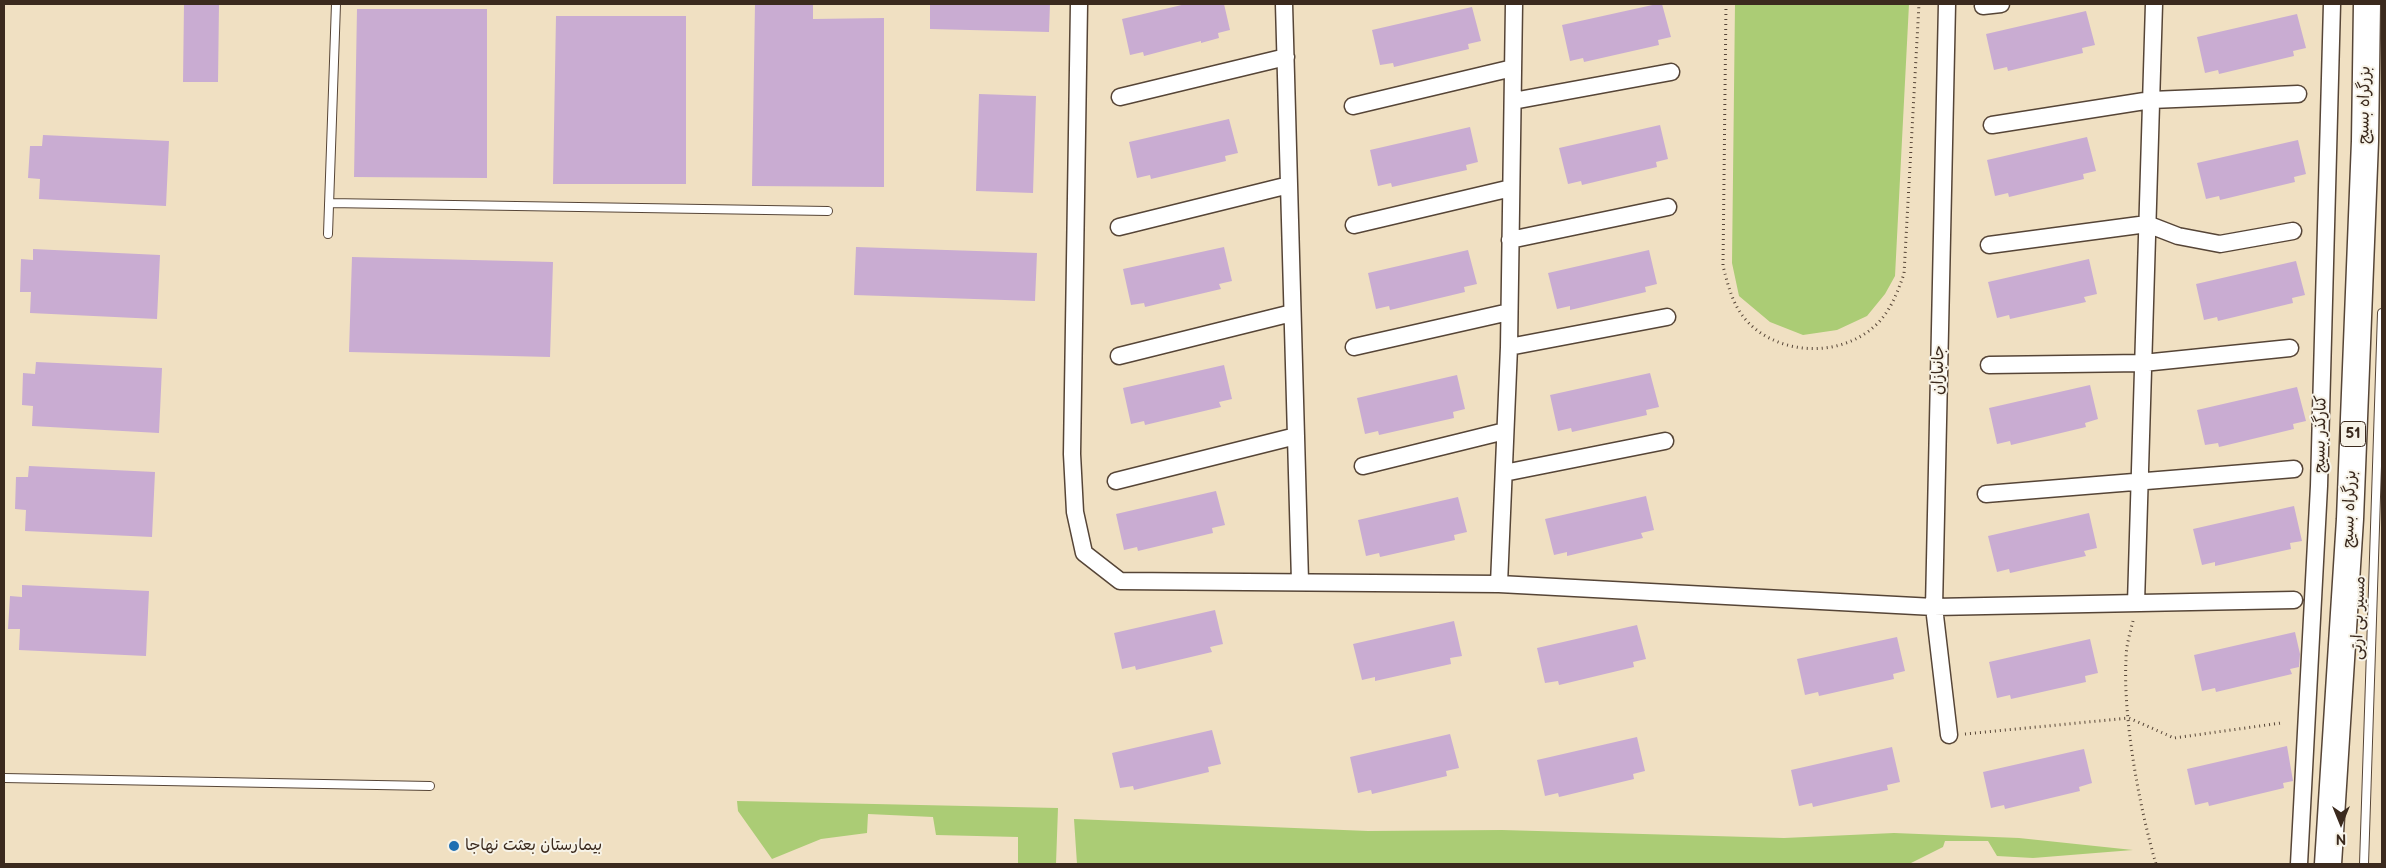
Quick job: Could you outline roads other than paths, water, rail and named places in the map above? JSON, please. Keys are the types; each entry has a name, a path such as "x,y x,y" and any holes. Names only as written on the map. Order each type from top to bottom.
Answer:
{"highway":[{"name":"بزرگراه بسیج","path":"2328,864 2344,637 2350,519 2364,141 2367,4"}],"street":[{"path":"1079,4 1072,454 1075,512 1084,553 1120,581 1499,584 1934,607 2294,600"},
{"path":"1284,4 1300,581"},
{"path":"1499,584 1509,346 1514,4"},
{"name":"جانبازان","path":"1947,4 1934,607 1949,736"},
{"path":"1983,6 2001,4"},
{"path":"2136,604 2154,4"},
{"name":"کنارگذر بسیج","path":"2299,864 2320,486 2332,4"},
{"path":"1120,97 1286,57"},
{"path":"1353,106 1513,68"},
{"path":"1512,101 1671,72"},
{"path":"1992,125 2151,100 2298,94"},
{"path":"1119,227 1289,185"},
{"path":"1354,225 1511,188"},
{"path":"1510,240 1668,207"},
{"path":"1989,245 2147,224 2178,236 2220,244 2293,231"},
{"path":"1354,347 1509,312"},
{"path":"1119,356 1292,313"},
{"path":"1509,346 1667,317"},
{"path":"1989,365 2143,363 2290,348"},
{"path":"1363,466 1505,431"},
{"path":"1116,481 1296,436"},
{"path":"1504,473 1665,441"},
{"path":"1986,494 2294,469"}],"lane":[{"path":"328,234 336,4"},
{"path":"329,203 828,211"},
{"name":"مسیر بی ارتی","path":"2364,864 2382,313"},
{"path":"4,778 430,786"}],"place":[{"name":"بیمارستان بعثت نهاجا","path":"454,846"}]}
